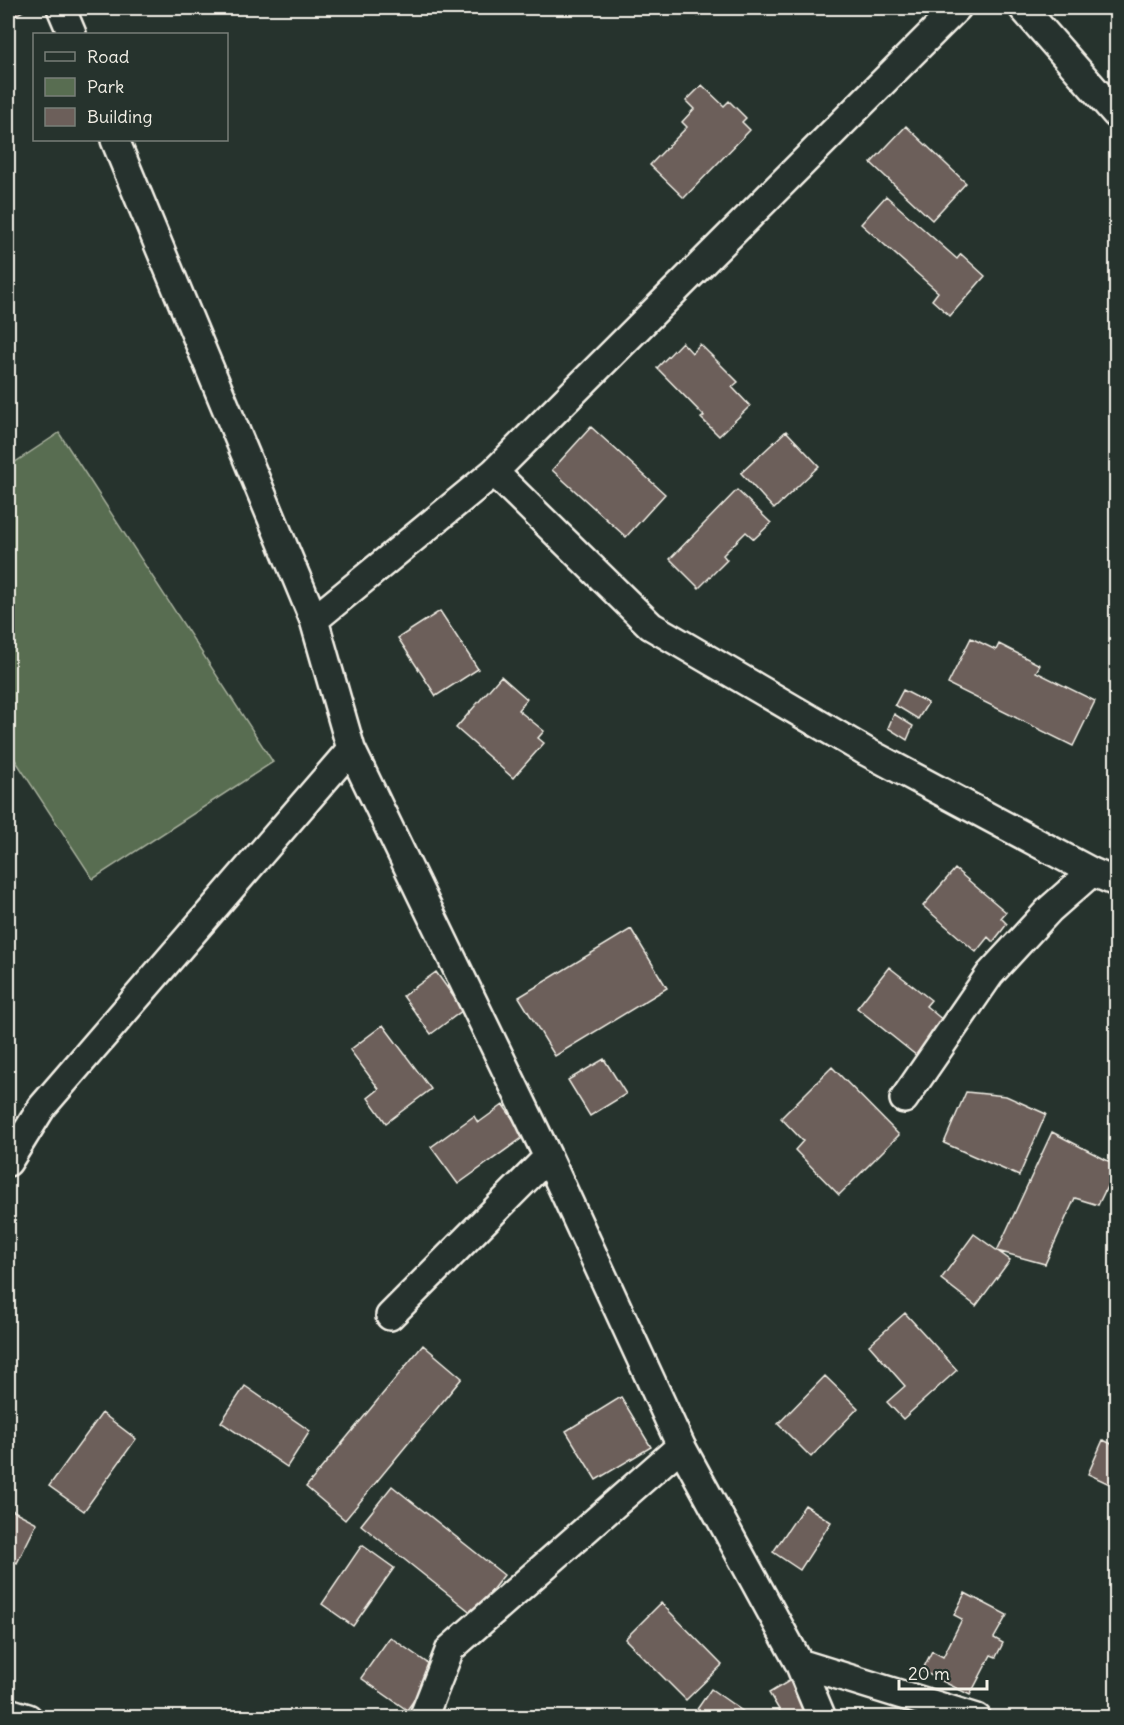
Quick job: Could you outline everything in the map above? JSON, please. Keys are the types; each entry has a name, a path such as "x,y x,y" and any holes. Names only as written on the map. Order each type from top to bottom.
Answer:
{"street":[{"path":"61,8 72,33"},
{"path":"314,620 494,472 957,8"},
{"path":"1023,8 1116,114"},
{"path":"115,141 314,620 351,749 549,1156 681,1446 799,1664 822,1718"},
{"path":"494,472 651,626 867,752 1104,877"},
{"path":"8,1162 42,1107 351,749"},
{"path":"904,1099 990,974 1050,909 1104,877"},
{"path":"390,1316 549,1156"},
{"path":"423,1718 450,1648 681,1446"},
{"path":"799,1664 977,1718"},
{"path":"8,1712 28,1718"}],"green space":[{"path":"59,433 273,762 93,879 8,749 8,467"}],"building":[{"path":"8,8 28,8 8,20"},
{"path":"691,8 708,8 698,16"},
{"path":"702,85 724,106 729,101 746,118 742,122 750,130 684,198 650,165 687,127 682,122 694,109 686,101"},
{"path":"906,126 966,183 932,220 871,163"},
{"path":"886,196 957,259 961,254 985,276 950,316 932,300 938,292 861,224"},
{"path":"682,342 692,353 700,344 738,382 732,387 750,406 719,436 701,418 704,416 657,368"},
{"path":"591,427 665,494 626,537 552,470"},
{"path":"786,431 819,466 774,509 741,473"},
{"path":"737,490 771,523 754,539 746,532 723,555 727,560 699,588 670,559"},
{"path":"440,611 478,669 436,696 398,638"},
{"path":"971,638 996,650 999,644 1040,665 1036,672 1095,701 1073,746 948,684"},
{"path":"501,676 527,699 518,710 544,731 538,738 544,743 513,778 456,728"},
{"path":"903,690 928,703 918,719 895,705"},
{"path":"894,714 913,726 907,740 888,728"},
{"path":"955,869 1006,912 1001,918 1007,924 993,942 988,937 976,952 923,906"},
{"path":"631,929 667,988 555,1056 519,997"},
{"path":"889,967 931,1000 926,1006 944,1021 917,1056 857,1008"},
{"path":"436,972 463,1010 431,1034 403,996"},
{"path":"383,1025 431,1089 386,1123 368,1098 379,1089 350,1050"},
{"path":"604,1059 626,1094 590,1116 568,1080"},
{"path":"832,1067 899,1135 839,1195 795,1150 803,1141 781,1118"},
{"path":"966,1092 1006,1096 1046,1114 1019,1176 944,1143"},
{"path":"503,1105 525,1136 458,1184 431,1147 474,1116 478,1123"},
{"path":"1052,1132 1116,1165 1116,1168 1098,1205 1075,1198 1045,1264 997,1251"},
{"path":"974,1234 1010,1260 976,1306 941,1279"},
{"path":"905,1313 957,1370 903,1419 887,1402 905,1386 869,1345"},
{"path":"423,1345 462,1378 345,1520 306,1487"},
{"path":"825,1376 858,1408 811,1457 778,1424"},
{"path":"245,1386 310,1431 287,1467 221,1422"},
{"path":"621,1397 651,1447 596,1480 566,1431"},
{"path":"102,1413 136,1439 84,1511 49,1486"},
{"path":"1103,1440 1116,1446 1116,1487 1088,1474"},
{"path":"392,1486 504,1575 473,1614 361,1525"},
{"path":"805,1505 831,1522 800,1570 773,1552"},
{"path":"8,1508 37,1523 17,1563 8,1558"},
{"path":"362,1545 394,1568 353,1626 322,1604"},
{"path":"965,1593 1007,1615 994,1638 1003,1643 996,1657 991,1655 970,1695 922,1671 932,1651 943,1657 962,1619 954,1615"},
{"path":"661,1603 722,1665 686,1700 625,1639"},
{"path":"390,1637 436,1669 407,1710 361,1678"},
{"path":"794,1678 818,1718 784,1718 769,1693"},
{"path":"711,1689 751,1717 691,1718"}]}
